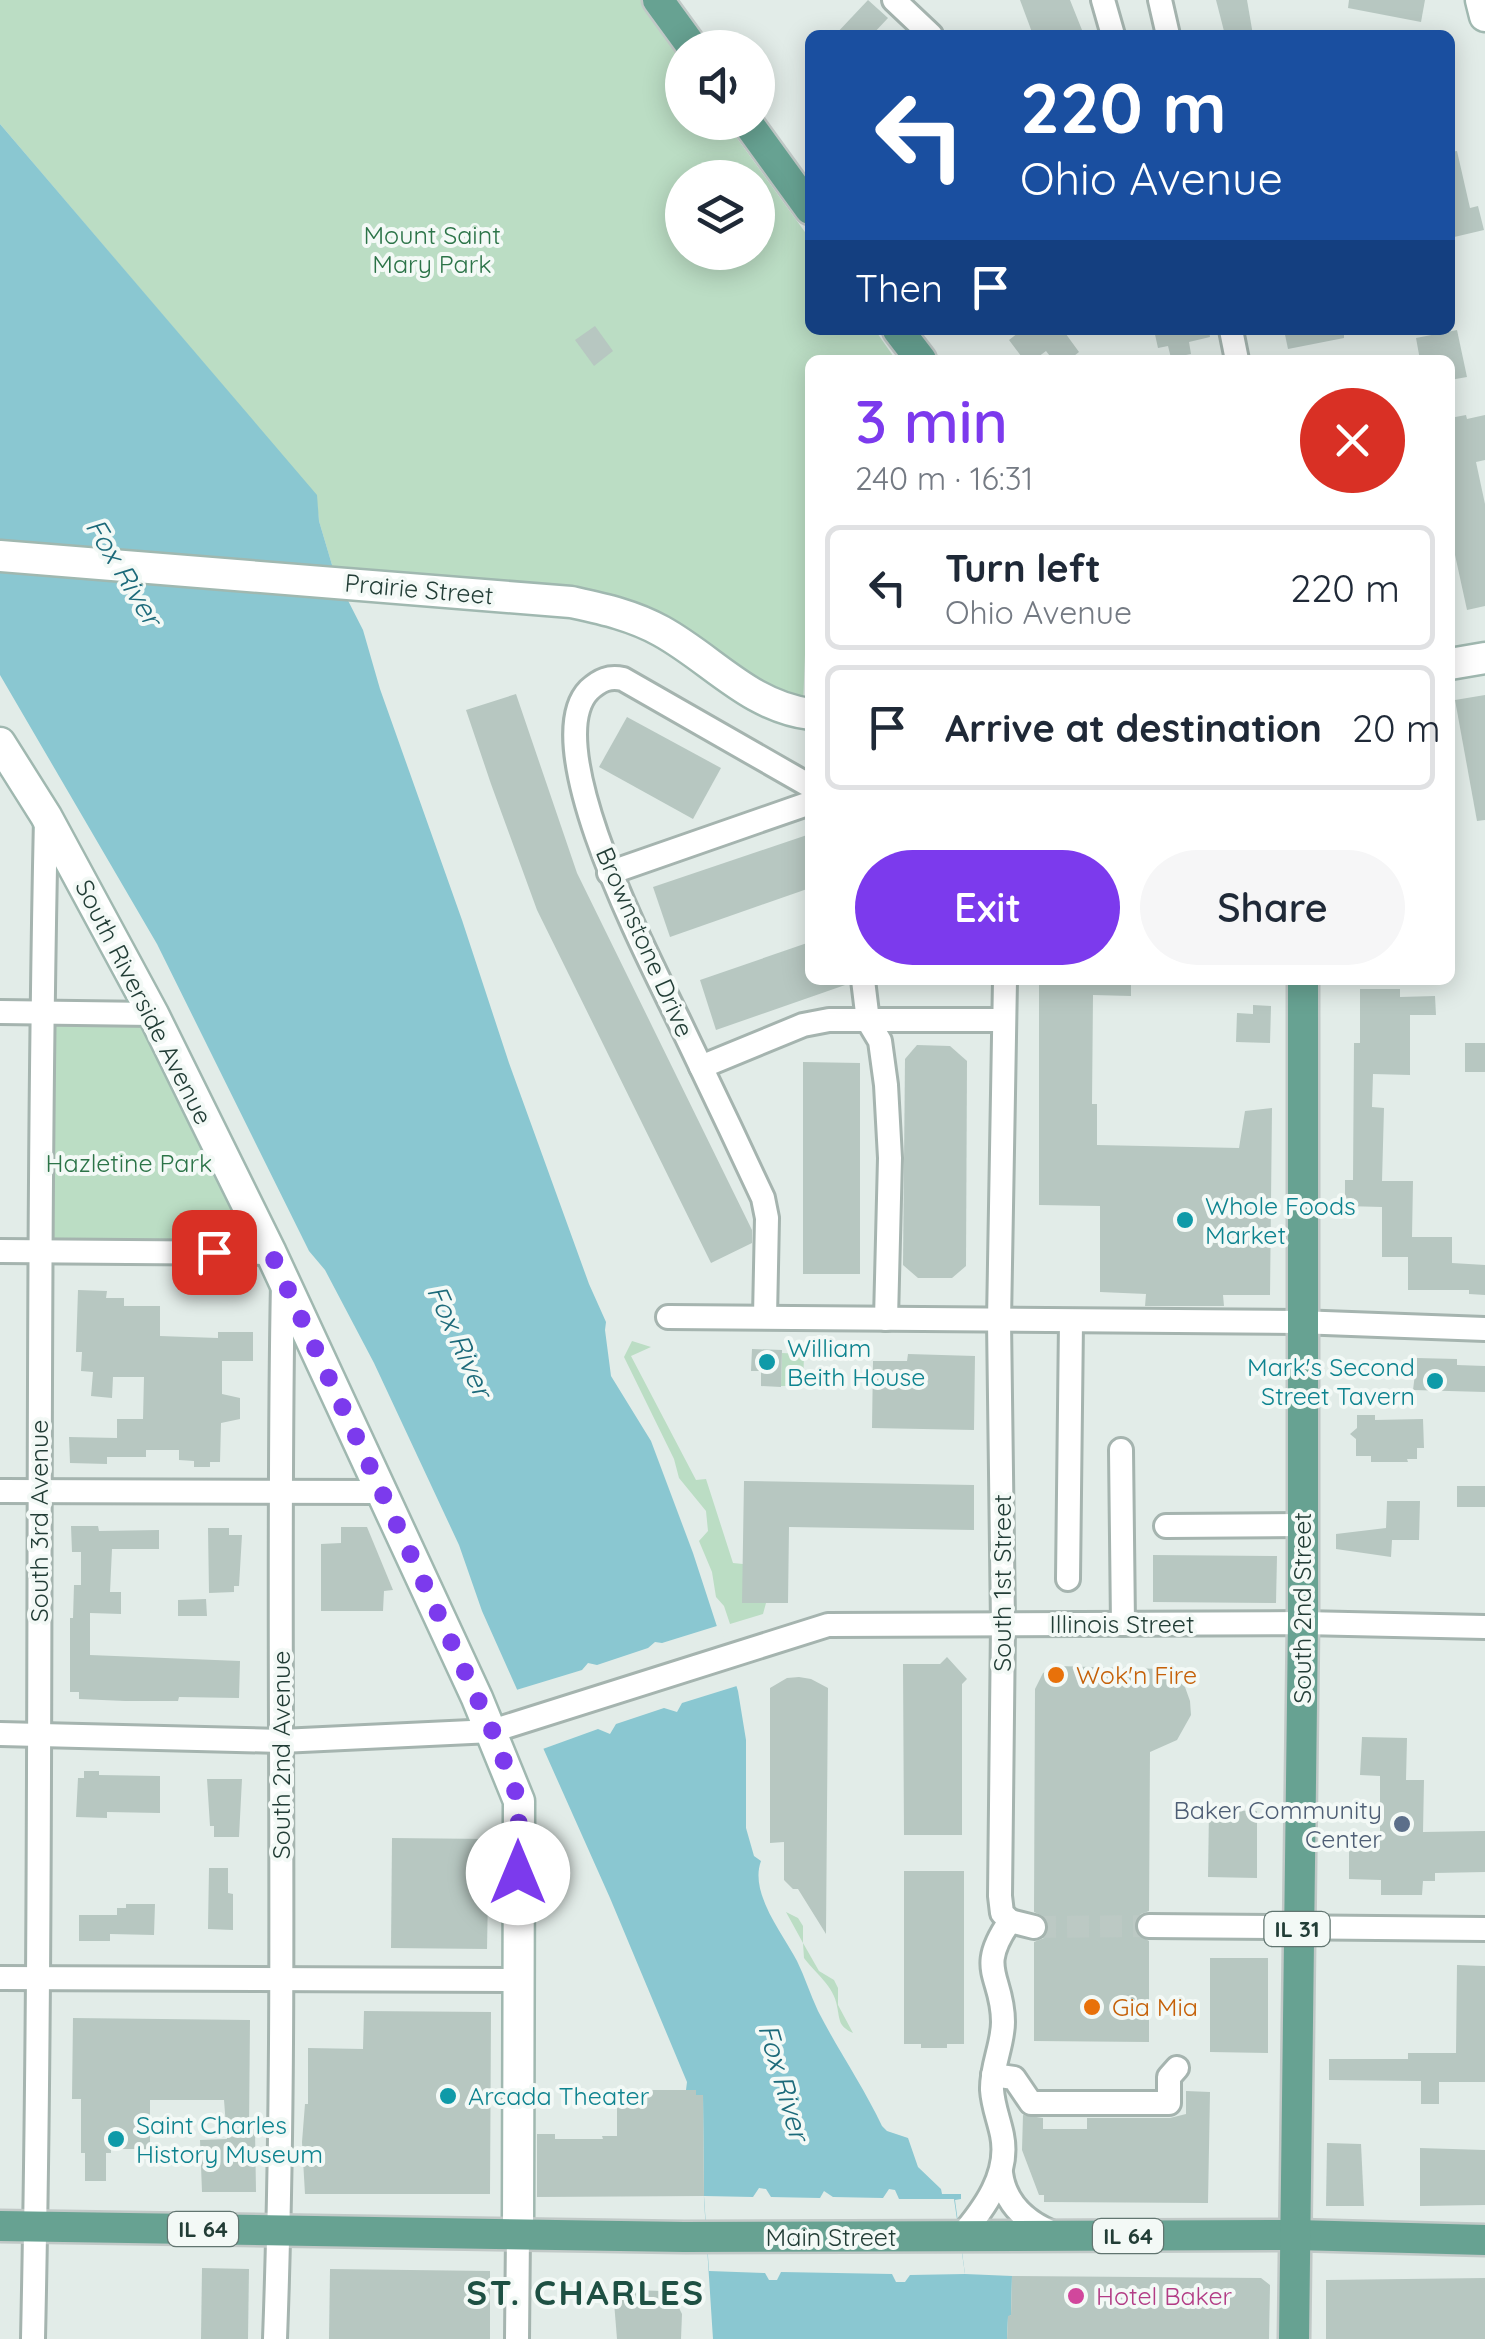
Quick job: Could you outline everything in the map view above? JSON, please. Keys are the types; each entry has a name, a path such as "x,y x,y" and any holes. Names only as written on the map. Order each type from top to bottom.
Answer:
{"main road":[{"path":"658,0 679,30"},
{"path":"760,140 805,202"},
{"name":"South 2nd Street","path":"1296,2236 1304,985"},
{"name":"IL 64","path":"0,2226 518,2233"},
{"name":"Main Street","path":"518,2233 960,2238"},
{"name":"IL 64","path":"960,2238 1296,2236 1485,2240"},
{"name":"IL 31","path":"1294,2339 1296,2236"}],"street":[{"path":"894,0 926,30"},
{"path":"1103,0 1112,30"},
{"path":"1160,0 1167,30"},
{"path":"1481,0 1485,16"},
{"name":"Prairie Street","path":"0,556 571,602 621,612 663,632 750,694 805,713"},
{"path":"1455,663 1485,658"},
{"name":"Brownstone Drive","path":"765,1317 763,1198 610,874 582,786 577,751 580,707 586,694 600,681 612,676 623,679 805,783"},
{"name":"South Riverside Avenue","path":"0,743 46,816 153,1014 277,1266 492,1730 519,1801 518,2233"},
{"path":"610,874 805,805"},
{"name":"South 3rd Avenue","path":"33,2339 46,816"},
{"path":"864,985 868,1021 880,1041 886,1085 890,1158 886,1319"},
{"name":"South 1st Street","path":"1005,985 1000,1320 1000,1896 1002,1913 1010,1920"},
{"path":"0,1012 153,1014"},
{"path":"701,1066 829,1020 1004,1020"},
{"path":"0,1251 277,1266"},
{"name":"South 2nd Avenue","path":"275,2339 281,1741 277,1266"},
{"path":"668,1317 1303,1323 1485,1329"},
{"path":"1068,1579 1071,1322"},
{"path":"1120,1450 1124,1624"},
{"path":"0,1490 382,1492"},
{"path":"1166,1526 1303,1525"},
{"name":"Illinois Street","path":"0,1734 281,1741 492,1730 828,1624 1302,1623 1485,1628"},
{"path":"960,2238 1000,2173 1004,2150 993,2099 993,2075 1001,2043 1000,1998 992,1969 994,1951 1010,1920 1034,1927"},
{"path":"1149,1926 1485,1929"},
{"path":"0,1978 518,1980"},
{"path":"993,2075 1014,2078 1031,2103 1169,2103 1168,2076 1177,2068"},
{"path":"1000,2173 1014,2207 1030,2222 1061,2236"},
{"path":"517,2339 518,2233"}],"green space":[{"name":"Mount Saint Mary Park","path":"0,0 641,0 665,36 665,140 738,140 753,160 665,160 665,270 775,270 775,191 805,232 805,335 878,335 892,355 805,355 803,706 669,626 335,575 319,521 316,495 0,124"},
{"name":"Hazletine Park","path":"48,1018 154,1018 260,1247 44,1247"},
{"path":"632,1341 651,1347 631,1356 696,1480 706,1479 733,1563 743,1564 743,1602 766,1603 763,1614 730,1624 716,1597 712,1572 699,1541 708,1531 706,1511 679,1478 674,1459 624,1357"},
{"path":"782,1353 804,1354 803,1386 781,1386"},
{"path":"786,1912 803,1926 803,1943"},
{"path":"803,1943 819,1971 834,1980 838,2005 853,2033 841,2022 828,1986 804,1958"}],"water":[{"name":"Fox River","path":"0,124 317,495 319,521 335,575 363,630 509,1063 606,1322 611,1376 651,1441 738,1691 746,1740 746,1828 754,1856 761,1861 763,1900 797,1961 818,2011 882,2126 908,2138 918,2167 942,2194 961,2194 961,2199 955,2200 965,2274 1012,2276 1007,2339 713,2339 704,2200 703,2095 686,2090 687,2082 610,1898 482,1611 459,1545 374,1363 325,1270 309,1251 157,944 0,675"}],"pier":[{"path":"720,1625 740,1685 682,1703 677,1712 664,1708 616,1724 610,1734 598,1729 540,1750 513,1691 582,1670 588,1663 597,1665 655,1642"},
{"path":"759,2188 766,2189 771,2197 820,2198 824,2191 833,2197 883,2198 889,2189 895,2190 899,2199 954,2199 965,2274 910,2275 905,2282 896,2282 892,2274 781,2272 777,2280 769,2280 765,2273 709,2271 704,2196 753,2197"}],"building":[{"path":"868,0 888,18 877,30 840,30"},
{"path":"1020,0 1070,0 1082,30 1031,30"},
{"path":"1216,0 1247,0 1252,30 1224,30"},
{"path":"1349,0 1425,0 1421,22 1348,8"},
{"path":"1455,151 1470,208 1478,206 1484,230 1455,237"},
{"path":"595,326 613,351 594,366 575,340"},
{"path":"1455,330 1467,377 1455,379 1455,355 1419,355 1416,338 1455,335"},
{"path":"1016,335 1067,335 1079,352 1020,355 1009,340"},
{"path":"1155,335 1210,335 1189,342 1191,354 1170,355 1168,346 1158,348"},
{"path":"1285,335 1344,335 1344,338 1288,349"},
{"path":"1485,415 1485,460 1476,462 1485,504 1485,606 1467,610 1455,555 1455,417"},
{"path":"516,694 577,873 752,1230 752,1243 711,1263 537,910 491,784 466,710"},
{"path":"1485,695 1485,820 1477,821 1455,700"},
{"path":"627,717 721,768 693,819 599,767"},
{"path":"805,836 805,890 670,937 653,887"},
{"path":"805,944 805,985 845,985 716,1030 700,980"},
{"name":"Whole Foods Market","path":"1039,985 1131,985 1131,996 1093,995 1092,1104 1097,1104 1097,1145 1239,1148 1245,1111 1272,1108 1270,1295 1223,1295 1224,1306 1145,1306 1146,1294 1100,1292 1100,1206 1039,1205"},
{"path":"1360,989 1400,989 1400,997 1435,996 1436,1015 1410,1015 1410,1075 1373,1074 1372,1107 1384,1108 1382,1181 1413,1181 1412,1237 1452,1237 1452,1263 1485,1265 1485,1295 1469,1294 1469,1290 1408,1290 1408,1257 1382,1257 1382,1207 1345,1206 1345,1180 1353,1180 1354,1043 1360,1043"},
{"path":"1253,1005 1271,1006 1270,1043 1236,1042 1237,1013 1253,1014"},
{"path":"1465,1043 1485,1043 1485,1072 1465,1072"},
{"path":"917,1045 950,1046 967,1061 966,1266 952,1278 918,1278 903,1265 905,1059"},
{"path":"803,1062 860,1063 860,1274 803,1274"},
{"path":"78,1290 107,1291 106,1298 124,1298 124,1306 160,1306 160,1336 218,1338 218,1332 253,1332 253,1361 222,1361 222,1394 240,1398 240,1419 221,1423 220,1462 210,1462 210,1467 194,1467 194,1461 179,1460 179,1450 146,1450 146,1457 107,1457 107,1464 70,1463 69,1437 117,1438 117,1419 143,1419 144,1377 113,1377 112,1398 91,1396 93,1372 81,1371 82,1352 76,1352"},
{"name":"William Beith House","path":"752,1349 782,1350 781,1387 761,1386 761,1371 751,1371"},
{"path":"908,1354 975,1356 974,1430 872,1428 873,1361 907,1361"},
{"name":"Mark's Second Street Tavern","path":"1417,1358 1457,1359 1457,1365 1485,1366 1485,1392 1413,1390"},
{"path":"1357,1415 1375,1415 1375,1420 1423,1419 1424,1448 1417,1448 1417,1459 1407,1459 1408,1462 1371,1462 1371,1456 1356,1456 1356,1439 1350,1434 1357,1428"},
{"path":"744,1481 974,1485 974,1530 789,1527 788,1603 742,1603"},
{"path":"1457,1486 1485,1486 1485,1507 1457,1507"},
{"path":"1387,1501 1420,1501 1419,1540 1392,1540 1391,1557 1336,1549 1336,1534 1386,1528"},
{"path":"71,1526 98,1526 99,1531 159,1530 159,1549 112,1549 110,1592 121,1592 121,1614 90,1613 90,1655 240,1661 239,1698 125,1701 79,1699 79,1692 70,1692 70,1618 74,1585 81,1585 81,1552 72,1552"},
{"path":"341,1527 367,1527 393,1590 384,1591 383,1611 321,1611 321,1544 341,1543"},
{"path":"208,1528 229,1528 229,1535 242,1535 239,1586 234,1586 234,1592 209,1593"},
{"path":"1153,1555 1277,1556 1276,1603 1153,1602"},
{"path":"206,1599 207,1616 178,1616 178,1600"},
{"path":"947,1657 967,1679 962,1684 962,1835 904,1835 903,1664 940,1664"},
{"path":"1057,1666 1163,1669 1185,1687 1190,1701 1191,1715 1177,1740 1150,1752 1149,1911 1141,1914 1134,1925 1137,1934 1149,1941 1149,2042 1034,2041 1034,1942 1044,1938 1049,1930 1045,1917 1034,1912 1035,1689 1043,1673"},
{"path":"799,1677 828,1688 826,1934 798,1889 784,1880 784,1842 770,1843 770,1688 787,1678"},
{"path":"1362,1737 1407,1738 1406,1780 1424,1780 1423,1832 1485,1831 1485,1872 1435,1873 1435,1881 1423,1881 1422,1895 1381,1895 1381,1880 1349,1879 1349,1848 1380,1849 1380,1776 1360,1775"},
{"path":"84,1771 99,1771 99,1775 160,1776 160,1813 107,1812 107,1818 76,1817 78,1778 84,1778"},
{"path":"207,1779 242,1779 239,1837 214,1837"},
{"path":"1209,1810 1257,1811 1257,1878 1208,1877"},
{"path":"392,1838 489,1839 487,1949 391,1948"},
{"path":"209,1868 228,1868 233,1930 208,1929"},
{"path":"904,1871 964,1871 964,2044 921,2048 921,2044 904,2044"},
{"path":"126,1904 155,1904 154,1935 110,1934 110,1941 79,1941 79,1915 117,1915 117,1908 126,1908"},
{"path":"1210,1958 1268,1958 1268,2053 1210,2052"},
{"path":"1457,1965 1485,1966 1485,2082 1439,2082 1439,2104 1421,2104 1421,2081 1329,2080 1329,2059 1408,2059 1408,2053 1456,2053"},
{"path":"364,2011 491,2012 490,2194 305,2194 302,2142 308,2104 308,2048 363,2049"},
{"path":"73,2018 250,2020 249,2129 255,2129 256,2192 202,2192 200,2140 227,2139 224,2100 150,2100 150,2149 111,2149 111,2153 106,2153 106,2181 85,2181 81,2099 72,2099"},
{"path":"642,2090 696,2090 696,2095 703,2095 704,2196 537,2197 537,2134 555,2134 555,2139 617,2136 617,2106 642,2106"},
{"path":"1186,2091 1210,2092 1208,2203 1044,2202 1022,2150 1023,2115 1043,2118 1043,2129 1087,2129 1087,2118 1170,2118 1186,2114"},
{"path":"1327,2143 1361,2144 1364,2206 1326,2206"},
{"path":"1420,2148 1485,2150 1485,2205 1420,2206"},
{"path":"202,2268 249,2269 248,2339 201,2339"},
{"path":"330,2269 490,2271 490,2339 329,2339"},
{"path":"1012,2276 1261,2278 1270,2285 1269,2339 1007,2339"},
{"path":"1485,2278 1485,2339 1326,2339 1326,2280"},
{"path":"632,2290 661,2291 675,2300 682,2314 681,2339 617,2339 614,2302"}],"tunnel":[{"path":"1034,1927 1149,1926"}],"place":[{"name":"Whole Foods Market","path":"1185,1220"},
{"name":"William Beith House","path":"767,1362"},
{"name":"Mark's Second Street Tavern","path":"1435,1381"},
{"name":"Wok'n Fire","path":"1056,1675"},
{"name":"Baker Community Center","path":"1402,1824"},
{"name":"Gia Mia","path":"1092,2007"},
{"name":"Arcada Theater","path":"448,2096"},
{"name":"Saint Charles History Museum","path":"116,2139"},
{"name":"Hotel Baker","path":"1076,2296"}],"district":[{"name":"ST. CHARLES","path":"586,2293"}],"route":[{"path":"214,1252 271,1253 492,1730 519,1801 518,1873"}]}
